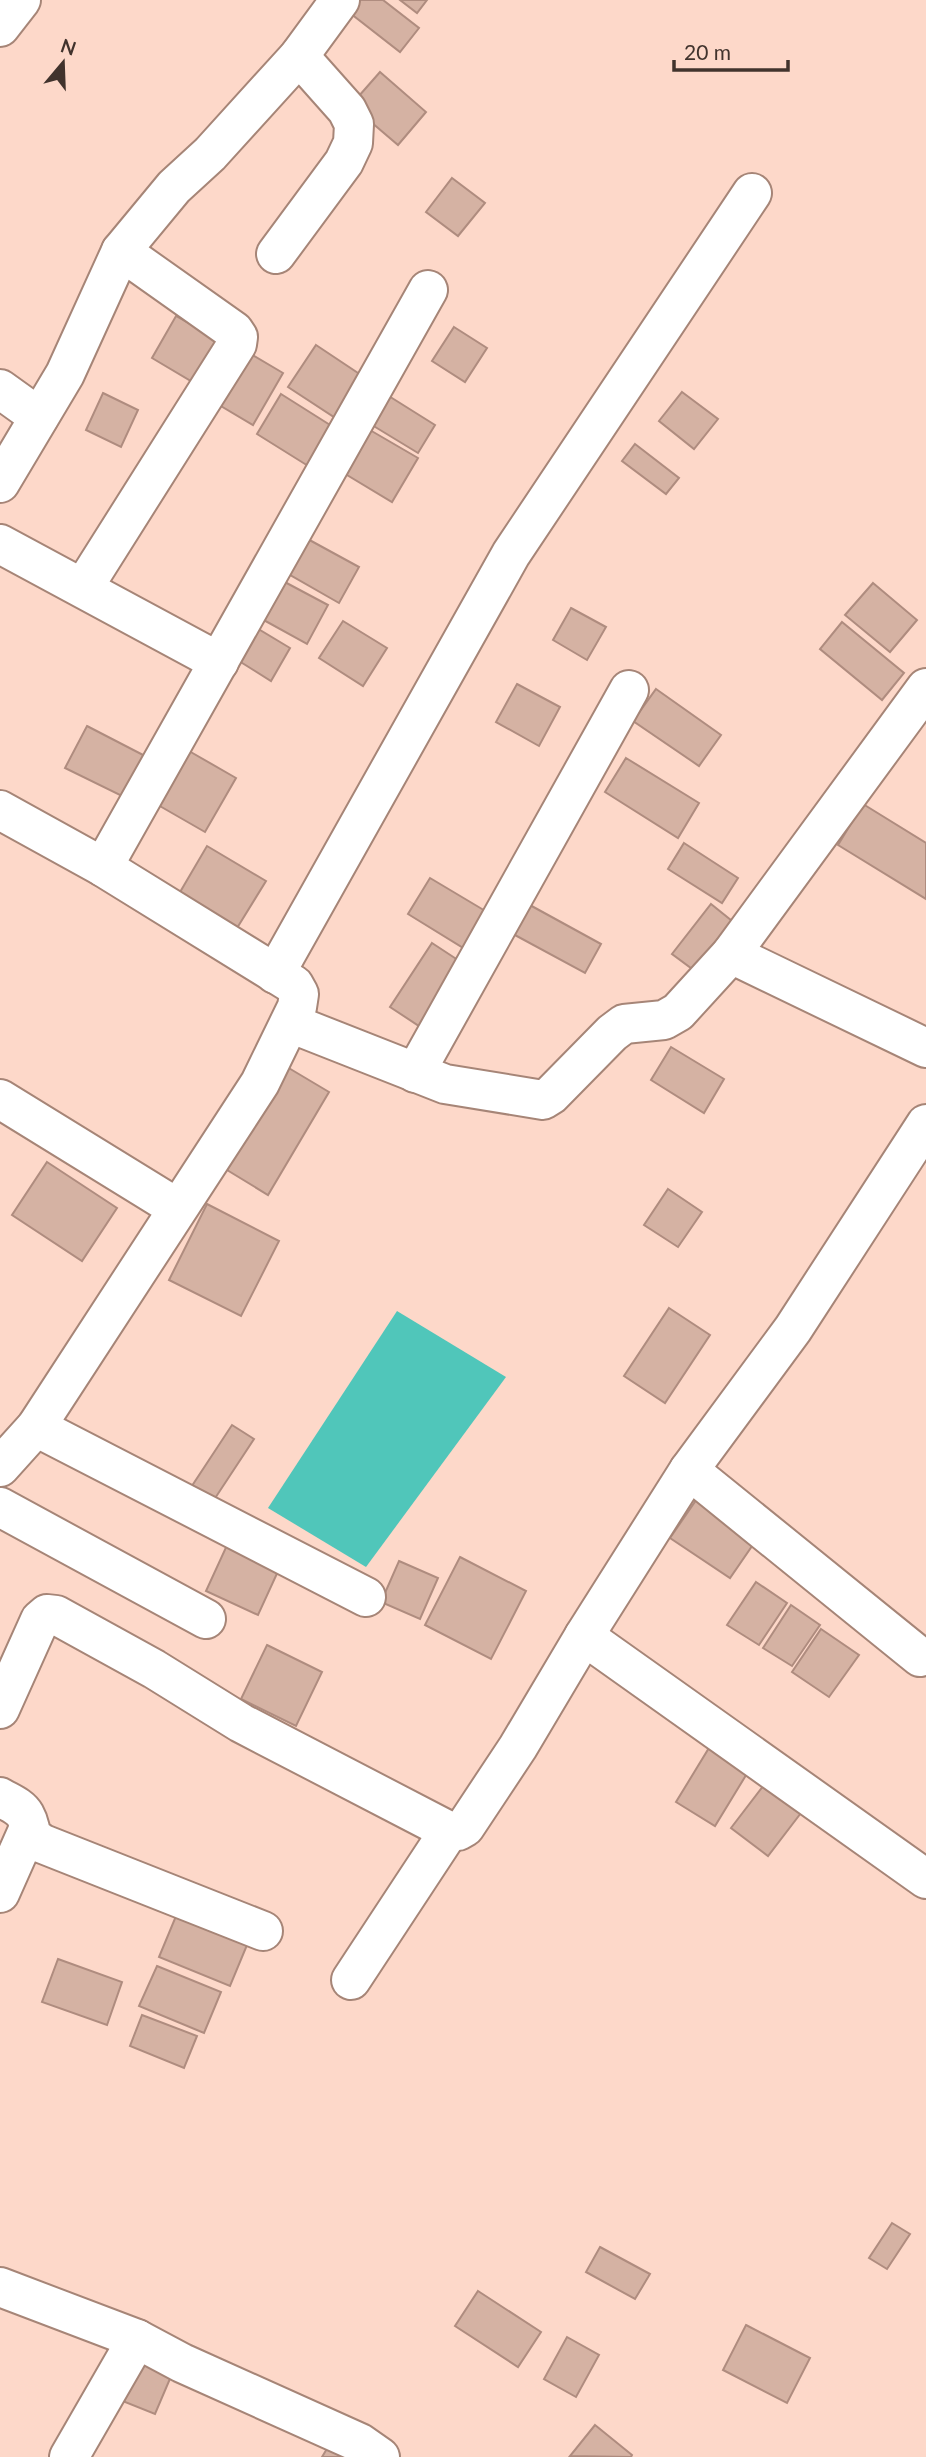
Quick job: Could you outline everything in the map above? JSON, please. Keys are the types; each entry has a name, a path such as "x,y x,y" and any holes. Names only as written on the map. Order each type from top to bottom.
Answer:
{"street":[{"path":"0,27 21,0"},
{"path":"0,482 65,374 121,251 174,187 210,155 299,56 340,0"},
{"path":"276,254 344,162 353,143 354,124 347,110 299,56"},
{"path":"275,974 511,554 752,193"},
{"path":"83,589 237,344 238,337 234,331 121,251"},
{"path":"103,867 428,290"},
{"path":"0,389 39,416"},
{"path":"0,544 219,662"},
{"path":"290,1023 445,1084 542,1100 551,1095 624,1024 664,1020 678,1012 731,954 926,688"},
{"path":"415,1073 629,690"},
{"path":"0,810 103,867 294,985 299,994 298,1007 260,1083 36,1427 0,1467"},
{"path":"731,954 926,1048"},
{"path":"0,1098 177,1208"},
{"path":"0,1709 40,1620 47,1614 56,1615 154,1668 241,1723 449,1831 458,1831 465,1827 518,1747 584,1636 689,1470 793,1329 926,1124"},
{"path":"36,1427 366,1597"},
{"path":"689,1470 920,1657"},
{"path":"0,1507 206,1619"},
{"path":"584,1636 926,1879"},
{"path":"0,1797 26,1816 28,1830 43,1844 263,1931"},
{"path":"0,1894 28,1830"},
{"path":"351,1980 449,1831"},
{"path":"0,2287 137,2339 182,2363 360,2444 380,2457"},
{"path":"69,2457 137,2339"}],"water":[{"path":"397,1311 506,1377 366,1567 268,1508"}],"building":[{"path":"345,0 383,0 419,28 400,52 341,6"},
{"path":"400,0 427,0 417,13"},
{"path":"380,72 426,112 398,145 351,105"},
{"path":"452,178 485,203 458,236 426,212"},
{"path":"176,316 220,341 196,384 152,358"},
{"path":"454,327 487,348 465,382 432,361"},
{"path":"316,345 364,377 337,419 288,387"},
{"path":"239,347 283,373 253,425 209,399"},
{"path":"682,392 718,419 694,449 659,421"},
{"path":"103,393 138,410 121,447 86,430"},
{"path":"384,393 435,425 418,453 367,422"},
{"path":"281,394 338,430 313,469 257,434"},
{"path":"363,426 418,458 392,502 337,469"},
{"path":"635,444 679,478 666,494 622,461"},
{"path":"304,537 359,567 339,603 285,572"},
{"path":"281,580 328,605 307,644 260,618"},
{"path":"873,583 917,620 890,652 845,615"},
{"path":"571,608 606,627 587,660 553,640"},
{"path":"343,621 387,648 363,686 319,658"},
{"path":"842,622 904,673 882,700 820,649"},
{"path":"250,624 290,648 271,681 231,656"},
{"path":"517,684 560,707 539,746 496,722"},
{"path":"656,689 721,735 699,766 633,721"},
{"path":"87,726 147,757 126,798 65,768"},
{"path":"189,751 236,778 205,832 158,805"},
{"path":"626,758 699,803 678,838 605,792"},
{"path":"863,804 926,843 926,899 838,845"},
{"path":"684,843 738,878 722,903 668,869"},
{"path":"207,846 266,881 234,933 176,899"},
{"path":"430,878 487,912 465,949 408,914"},
{"path":"528,904 601,944 585,973 513,934"},
{"path":"711,904 737,925 699,974 672,954"},
{"path":"432,943 467,966 425,1030 390,1007"},
{"path":"671,1047 724,1079 704,1113 651,1080"},
{"path":"287,1067 329,1092 268,1195 227,1170"},
{"path":"47,1162 117,1208 82,1261 12,1215"},
{"path":"668,1189 702,1212 678,1247 644,1225"},
{"path":"207,1204 279,1241 241,1316 169,1280"},
{"path":"669,1308 710,1335 665,1403 624,1376"},
{"path":"232,1425 254,1439 206,1512 184,1498"},
{"path":"701,1493 761,1533 730,1578 670,1538"},
{"path":"228,1543 280,1567 258,1615 206,1591"},
{"path":"460,1557 526,1591 491,1659 425,1625"},
{"path":"399,1561 438,1578 420,1619 381,1602"},
{"path":"756,1582 787,1603 759,1645 727,1625"},
{"path":"791,1605 820,1625 792,1666 763,1648"},
{"path":"821,1629 859,1655 829,1697 792,1672"},
{"path":"267,1645 322,1672 296,1726 241,1699"},
{"path":"712,1743 751,1767 715,1826 676,1802"},
{"path":"767,1781 804,1809 768,1856 731,1828"},
{"path":"181,1904 252,1933 230,1986 159,1957"},
{"path":"58,1959 122,1982 107,2025 42,2002"},
{"path":"157,1966 221,1992 204,2033 139,2006"},
{"path":"142,2015 197,2036 184,2068 130,2046"},
{"path":"892,2223 910,2234 887,2269 869,2258"},
{"path":"600,2247 650,2274 635,2299 586,2272"},
{"path":"478,2291 541,2332 518,2367 455,2326"},
{"path":"746,2325 810,2358 787,2403 723,2370"},
{"path":"567,2337 599,2355 576,2397 544,2379"},
{"path":"137,2360 172,2374 155,2414 120,2400"},
{"path":"595,2425 632,2455 631,2457 570,2456"},
{"path":"331,2442 358,2457 322,2457"}]}
